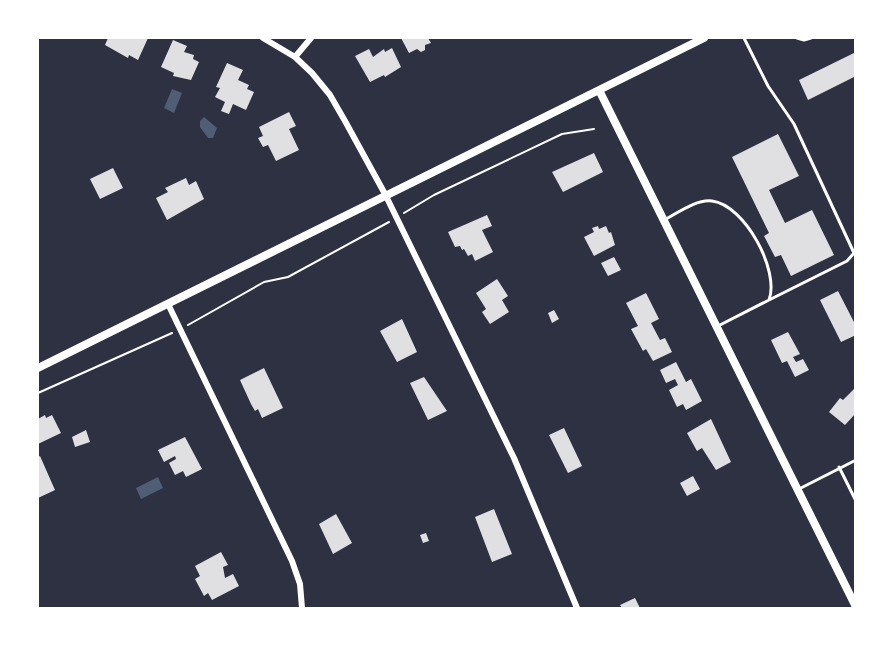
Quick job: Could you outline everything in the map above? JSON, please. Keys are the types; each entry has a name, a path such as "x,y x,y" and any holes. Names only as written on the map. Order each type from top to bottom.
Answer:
{"street":[{"path":"263,38 295,57 330,95 385,194 514,458 577,609"},
{"path":"295,57 311,38"},
{"path":"38,368 385,194 704,38"},
{"path":"599,90 855,607"},
{"path":"168,304 292,561 300,584 302,609"}],"lane":[{"path":"717,327 847,261 854,253 794,124 768,86 744,38"},
{"path":"796,38 804,40 811,38"},
{"path":"664,220 700,202 710,200 733,210 753,235 766,260 773,282 769,300"},
{"path":"798,490 855,460"},
{"path":"839,467 855,501"}],"path":[{"path":"38,393 180,329 264,282 288,277 449,188 562,134 594,129"}],"water":[{"path":"172,89 182,93 174,113 164,108"},
{"path":"204,117 217,128 213,138 208,138 200,127 200,121"},
{"path":"158,477 163,488 141,499 136,488"}],"building":[{"path":"108,38 148,38 138,60 129,55 128,58 105,45"},
{"path":"401,38 428,38 431,43 425,45 425,50 421,52 417,49 409,53"},
{"path":"173,40 187,46 184,52 194,55 193,59 199,62 191,80 173,76 174,73 161,67"},
{"path":"392,48 401,67 385,77 384,75 370,82 355,56 369,49 373,57 384,49 385,52"},
{"path":"856,52 856,76 808,100 799,80"},
{"path":"227,63 243,70 238,80 249,85 247,89 254,92 246,110 233,104 229,114 221,111 225,102 215,97 220,88 216,87"},
{"path":"289,112 296,126 289,129 299,150 276,161 268,145 263,147 258,138 263,136 259,127"},
{"path":"778,134 799,176 769,190 785,223 812,210 834,255 791,276 781,255 775,257 764,236 769,233 732,157"},
{"path":"594,153 603,172 563,192 552,172"},
{"path":"113,168 123,188 100,199 90,179"},
{"path":"186,178 189,185 196,181 204,199 167,220 156,198 168,192 165,188"},
{"path":"487,215 492,226 482,230 493,252 475,261 472,254 468,256 460,246 455,247 448,232"},
{"path":"598,226 599,229 606,226 609,233 611,232 615,245 594,256 584,237 594,232 592,228"},
{"path":"614,257 621,270 608,276 601,263"},
{"path":"497,279 508,296 502,300 509,312 490,324 482,312 486,309 476,293"},
{"path":"838,291 856,326 856,335 841,342 820,300"},
{"path":"646,293 659,319 651,323 660,340 665,338 672,352 653,361 646,349 643,351 631,329 638,326 626,303"},
{"path":"554,310 559,319 552,323 548,313"},
{"path":"402,319 417,352 397,362 380,331"},
{"path":"788,332 800,354 793,357 796,362 803,359 809,370 795,377 787,361 782,363 771,340"},
{"path":"676,362 686,382 691,379 702,401 686,410 683,404 677,407 669,390 678,385 675,379 666,383 660,370"},
{"path":"264,368 283,408 262,418 258,409 255,411 240,380"},
{"path":"424,377 447,411 428,420 410,383"},
{"path":"856,387 856,413 845,425 829,412 840,398 843,400"},
{"path":"45,415 46,418 52,415 61,433 38,444 38,419"},
{"path":"711,419 731,462 716,470 702,448 697,451 687,433"},
{"path":"564,428 582,466 568,473 549,435"},
{"path":"86,430 90,442 75,447 72,437"},
{"path":"185,437 202,469 186,477 183,471 175,475 169,463 176,459 175,456 164,462 158,450"},
{"path":"40,456 55,490 38,498 38,457"},
{"path":"693,476 700,489 687,496 680,483"},
{"path":"494,509 512,554 492,562 475,517"},
{"path":"336,514 352,543 333,554 319,524"},
{"path":"426,533 429,541 423,543 420,535"},
{"path":"221,552 228,565 223,567 225,578 233,574 239,586 212,600 208,593 204,596 195,579 200,576 195,566"},
{"path":"635,598 640,608 622,608 620,605"}]}
